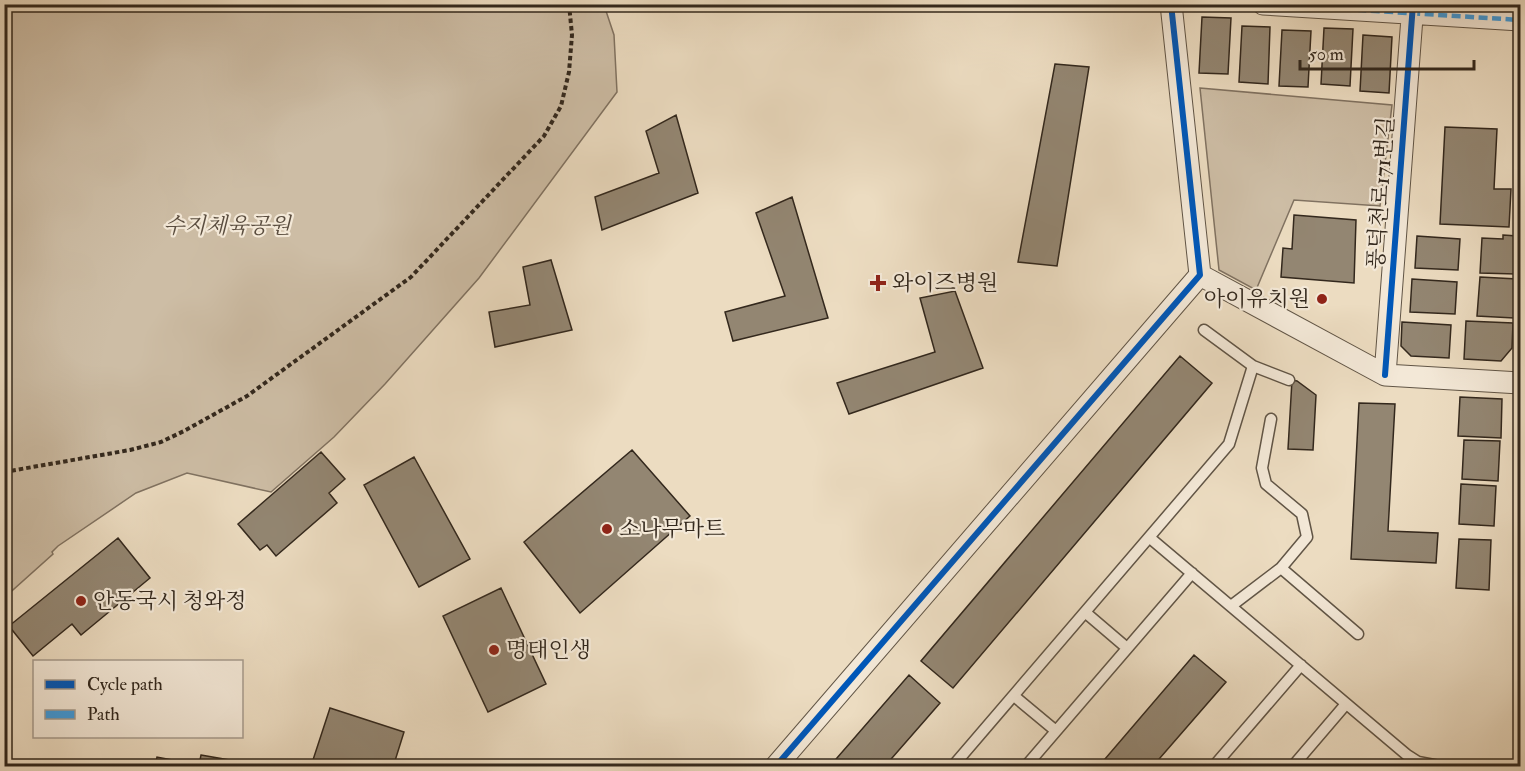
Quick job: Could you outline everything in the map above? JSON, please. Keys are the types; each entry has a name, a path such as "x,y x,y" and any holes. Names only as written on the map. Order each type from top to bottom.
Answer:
{"street":[{"path":"776,766 1200,275 1171,4"},
{"path":"1263,4 1413,9 1521,20"},
{"name":"풍덕천로171번길","path":"1385,375 1413,9"},
{"path":"1200,275 1385,375 1521,383"}],"lane":[{"path":"1204,330 1252,366 1289,380"},
{"path":"969,766 956,763 1229,444 1252,366"},
{"path":"1231,606 1281,568 1307,537 1302,514 1266,484 1262,468 1271,419"},
{"path":"1150,538 1407,755 1418,762 1439,766"},
{"path":"1281,568 1358,634"},
{"path":"1026,766 1191,573"},
{"path":"1086,613 1127,648"},
{"path":"1214,766 1301,665"},
{"path":"1014,696 1056,731"},
{"path":"1293,766 1346,704"}],"path":[{"path":"4,472 130,450 161,442 184,431 248,396 411,276 544,136 561,106 569,72 572,35 569,4"}],"green space":[{"name":"수지체육공원","path":"5,4 604,5 614,35 617,92 479,278 385,384 334,437 271,492 187,473 136,493 58,546 52,552 53,554 5,597"},
{"path":"1200,88 1392,105 1380,206 1294,200 1256,290 1219,270"}],"building":[{"path":"1444,4 1484,4 1484,10 1446,7"},
{"path":"1499,4 1520,4 1520,9 1499,6"},
{"path":"1202,17 1231,18 1228,74 1199,73"},
{"path":"1242,26 1270,27 1268,84 1239,82"},
{"path":"1324,28 1353,29 1350,86 1321,84"},
{"path":"1282,30 1311,31 1308,87 1279,86"},
{"path":"1363,35 1392,37 1389,93 1360,91"},
{"path":"1055,64 1089,67 1057,266 1018,262"},
{"path":"676,115 698,193 602,230 595,197 659,173 646,131"},
{"path":"1445,127 1497,129 1494,189 1511,189 1509,227 1440,224"},
{"path":"792,197 828,318 733,341 725,312 785,296 756,213"},
{"path":"1294,215 1356,220 1354,283 1281,277 1283,248 1292,249"},
{"path":"1503,235 1517,236 1516,274 1480,273 1482,238 1503,239"},
{"path":"1417,236 1460,239 1458,270 1415,268"},
{"path":"551,260 572,330 495,347 489,312 530,305 523,267"},
{"path":"1480,277 1517,279 1514,318 1477,316"},
{"path":"1412,279 1457,282 1455,314 1410,312"},
{"path":"955,291 983,368 849,414 837,383 935,352 920,298"},
{"path":"1466,321 1513,323 1512,348 1501,361 1464,359"},
{"path":"1402,322 1451,325 1449,358 1411,356 1401,346"},
{"path":"1180,356 1212,383 953,688 921,661"},
{"path":"1292,380 1297,381 1316,395 1313,450 1288,449"},
{"path":"1460,397 1502,399 1501,438 1458,436"},
{"path":"1359,403 1395,404 1388,531 1438,533 1436,563 1351,559"},
{"path":"1464,440 1500,441 1498,481 1462,479"},
{"name":"소나무마트","path":"632,450 690,516 580,613 524,542"},
{"path":"321,452 345,479 329,493 337,503 276,556 267,545 260,550 238,524"},
{"path":"414,457 470,559 419,587 364,485"},
{"path":"1461,484 1496,486 1494,526 1459,524"},
{"name":"안동국시 청와정","path":"118,538 150,578 81,635 72,624 33,656 9,626"},
{"path":"1459,539 1491,540 1489,590 1456,588"},
{"name":"명태인생","path":"501,588 546,684 488,712 443,616"},
{"path":"1194,655 1226,682 1153,766 1099,766"},
{"path":"909,675 940,703 885,766 830,766"},
{"path":"330,708 404,732 394,764 402,766 311,766"},
{"path":"201,755 252,764 252,766 155,766 157,757 199,765"}],"marked path":[{"path":"1263,4 1520,20"}],"cycle path":[{"path":"776,766 1200,275 1171,4"},
{"path":"1385,375 1413,4"}],"place":[{"name":"와이즈병원","path":"878,283"},
{"name":"아이유치원","path":"1322,299"},
{"name":"소나무마트","path":"607,529"},
{"name":"안동국시 청와정","path":"81,601"},
{"name":"명태인생","path":"494,650"}]}
